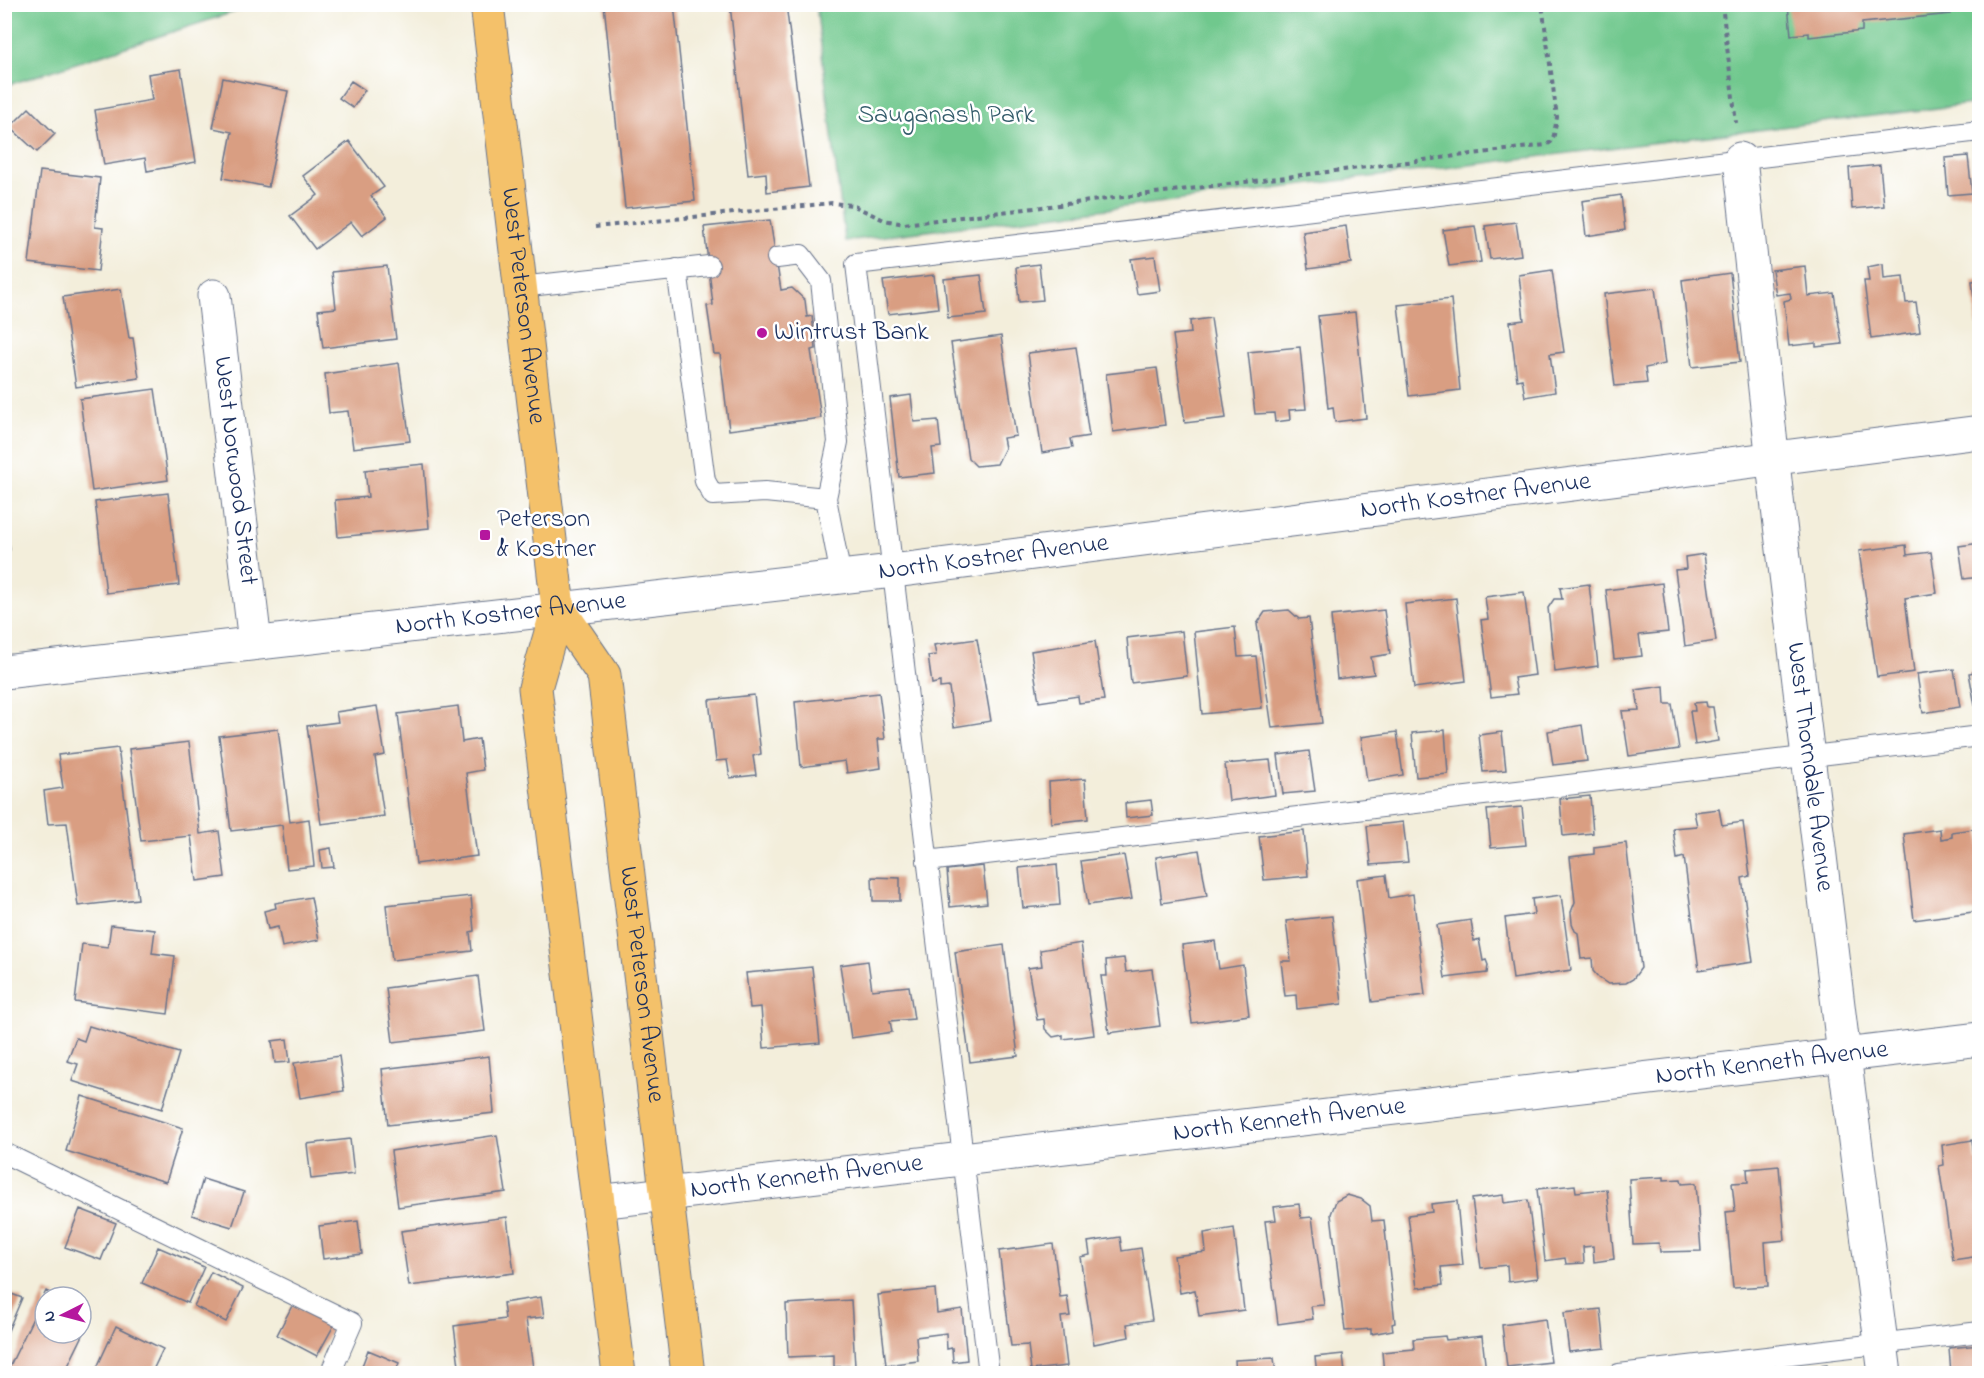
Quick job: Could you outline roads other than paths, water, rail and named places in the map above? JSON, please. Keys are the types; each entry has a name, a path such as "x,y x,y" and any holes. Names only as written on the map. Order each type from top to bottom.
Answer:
{"main road":[{"name":"West Peterson Avenue","path":"487,4 558,608 536,688 619,1374"},
{"name":"West Peterson Avenue","path":"558,608 604,675 688,1374"}],"street":[{"name":"West Thorndale Avenue","path":"1740,159 1772,458 1844,1055 1884,1358"},
{"name":"West Norwood Street","path":"214,296 255,643"},
{"name":"North Kostner Avenue","path":"4,672 893,571 1980,432"},
{"name":"North Kenneth Avenue","path":"598,1202 1980,1039"}],"lane":[{"path":"989,1374 856,264 1980,131"},
{"path":"777,258 801,255 821,281 838,442 826,498 841,577"},
{"path":"520,287 709,266"},
{"path":"677,269 705,481 714,495 765,492 826,498"},
{"path":"927,861 1980,736"},
{"path":"4,1153 352,1323 330,1374"},
{"path":"1619,1374 1884,1358 1980,1332"}],"place":[{"name":"Wintrust Bank","path":"762,333"},
{"name":"Peterson & Kostner","path":"485,535"}],"park label":[{"name":"Sauganash Park","path":"946,116"}]}
